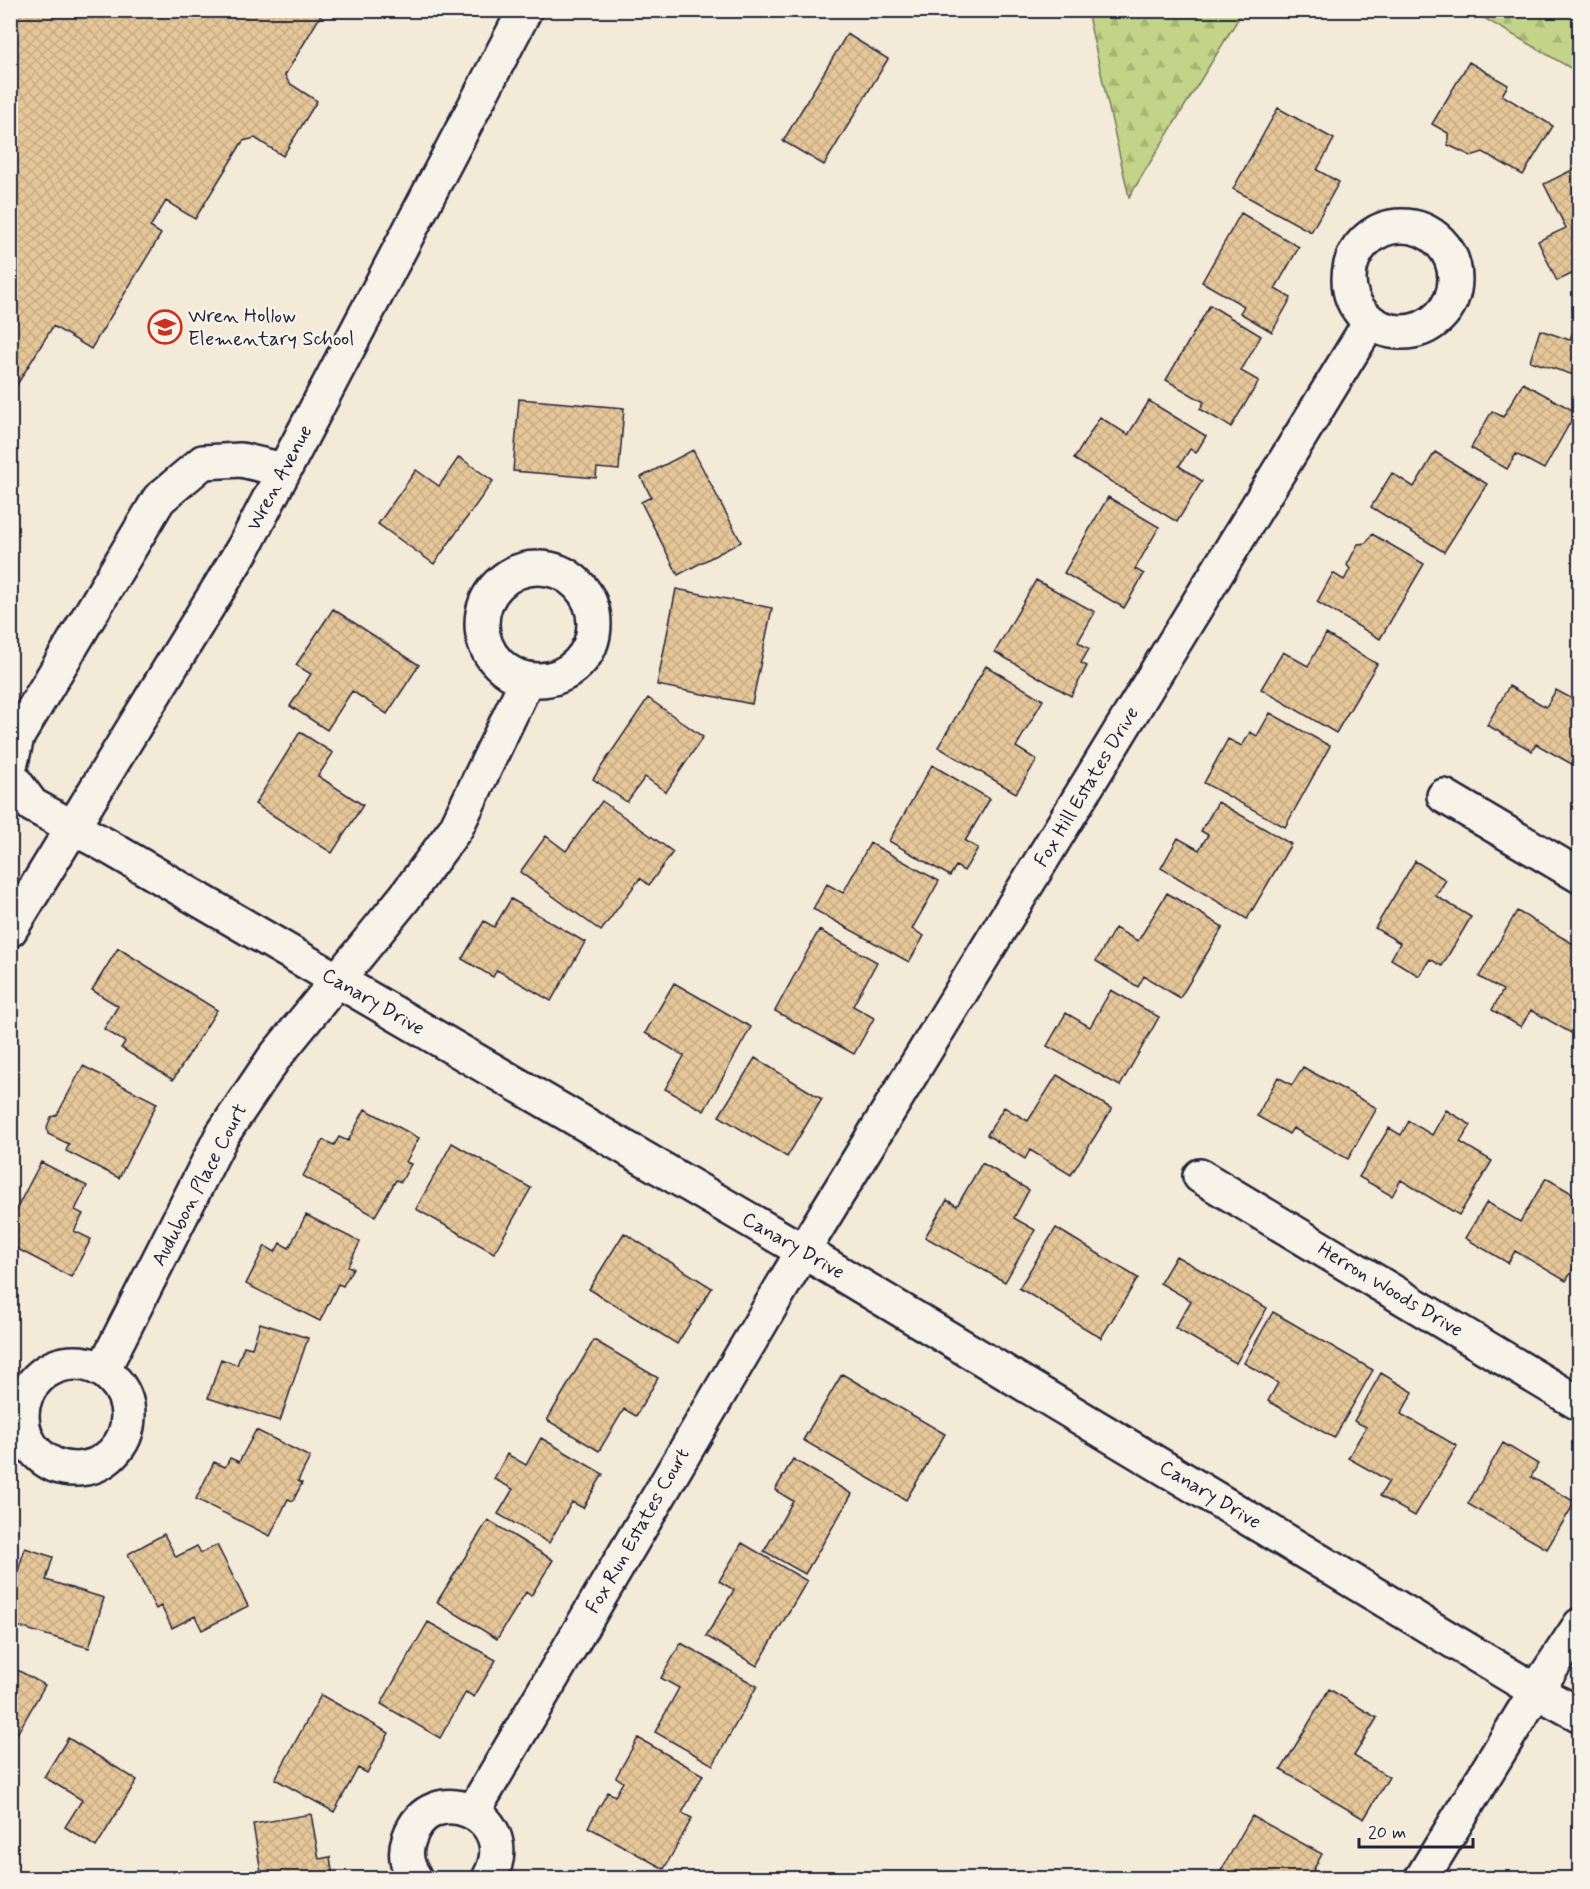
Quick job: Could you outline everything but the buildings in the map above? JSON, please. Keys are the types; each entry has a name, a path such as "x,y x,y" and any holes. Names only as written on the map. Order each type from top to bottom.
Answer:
{"street":[{"name":"Wren Avenue","path":"10,930 244,548 525,10"},
{"name":"Fox Hill Estates Drive","path":"803,1251 1370,322"},
{"path":"10,767 16,737 159,499 203,462 241,460 284,470"},
{"name":"Audubon Place Court","path":"103,1370 222,1135 274,1058 338,982 456,828 527,680"},
{"name":"Canary Drive","path":"10,775 32,805 74,826 338,982 803,1251 1536,1691 1580,1715"},
{"path":"1444,796 1580,876"},
{"name":"Herron Woods Drive","path":"1200,1176 1580,1404"},
{"name":"Fox Run Estates Court","path":"473,1812 803,1251"},
{"path":"1422,1878 1536,1691 1580,1625"},
{"path":"415,1878 407,1862 406,1846 411,1831 428,1814 442,1808 458,1807 483,1818 492,1831 497,1846 496,1862 489,1878"}],"green space":[{"path":"1087,11 1243,11 1129,197"},
{"path":"1472,11 1579,11 1579,73"}],"place":[{"name":"Wren Hollow Elementary School","path":"165,327"}]}
